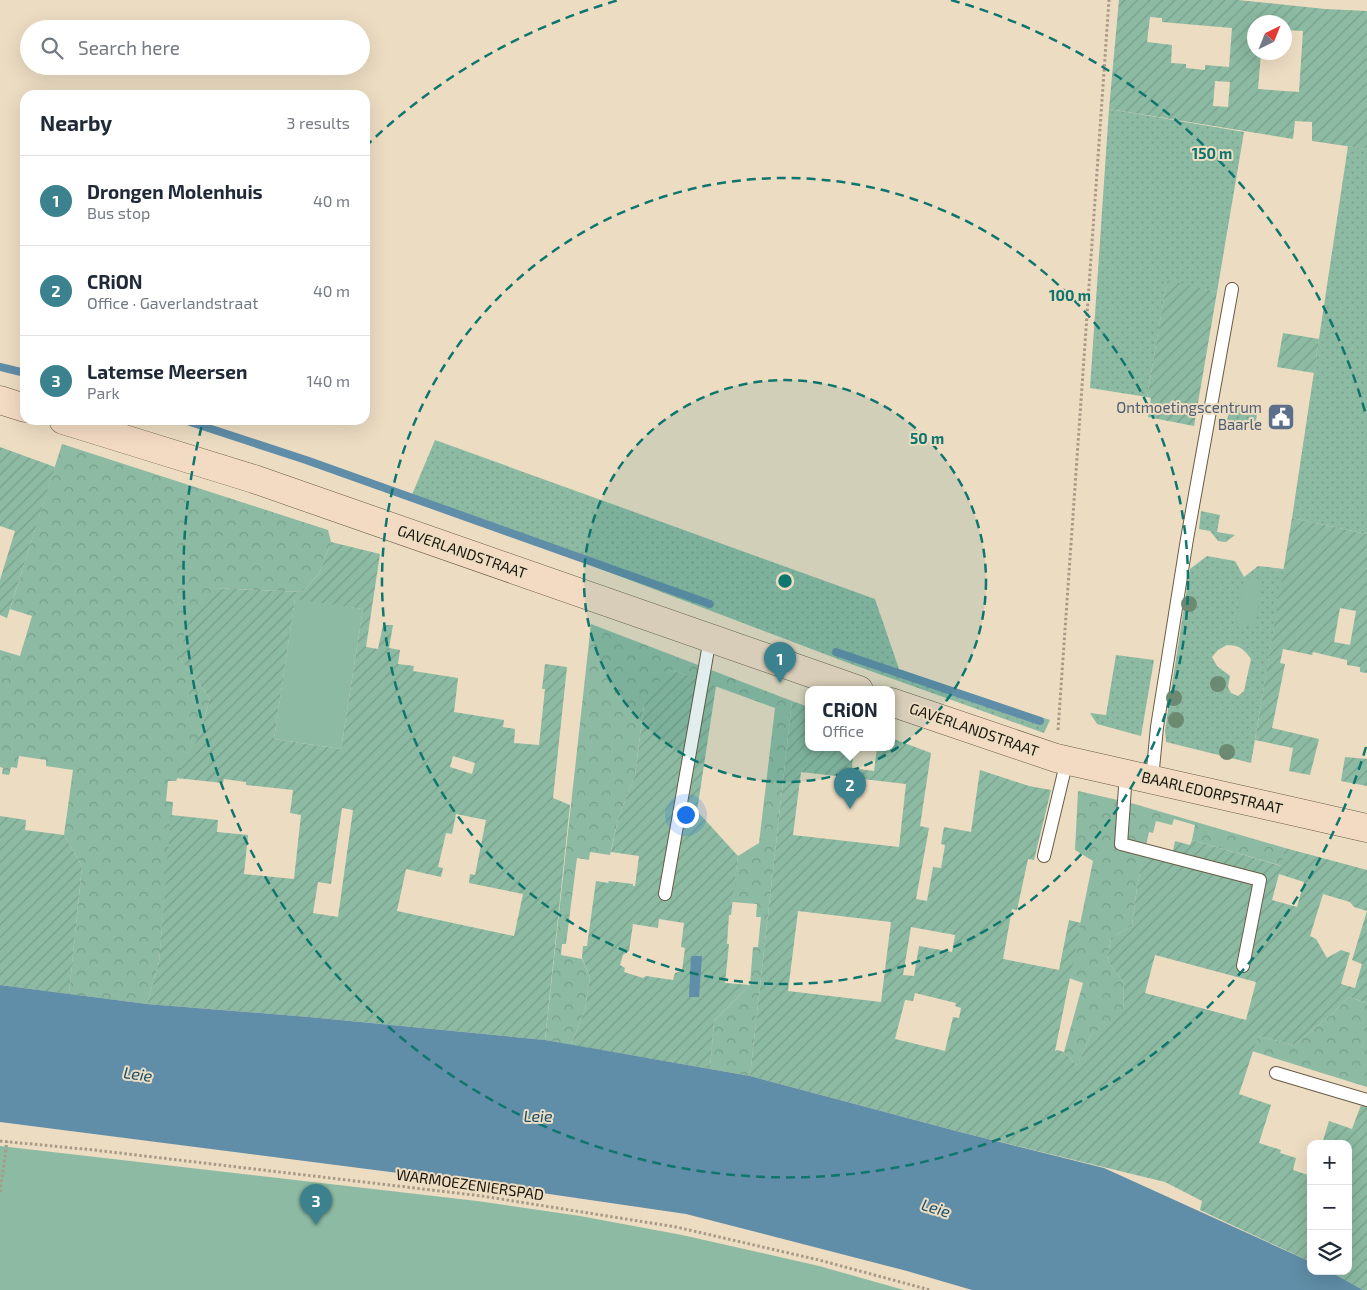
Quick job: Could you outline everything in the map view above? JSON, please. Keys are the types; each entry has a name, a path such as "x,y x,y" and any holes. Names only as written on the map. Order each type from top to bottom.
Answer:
{"main road":[{"path":"0,400 20,406"},
{"name":"GAVERLANDSTRAAT","path":"79,425 263,482 847,686"},
{"name":"GAVERLANDSTRAAT","path":"895,703 1062,759"},
{"name":"BAARLEDORPSTRAAT","path":"1062,759 1367,828"}],"lane":[{"path":"1152,779 1157,728 1187,539 1232,289"},
{"path":"665,894 710,638"},
{"path":"1044,856 1062,759"},
{"path":"1126,773 1121,844 1260,880 1243,966"},
{"path":"1276,1073 1367,1100"}],"path":[{"path":"1062,759 1109,0"},
{"name":"WARMOEZENIERSPAD","path":"0,1141 94,1150 472,1195 608,1216 676,1227 819,1260 930,1290"},
{"path":"0,1192 7,1142"}],"green space":[{"path":"1119,0 1238,0 1325,9 1367,11 1367,149 1312,141 1312,122 1295,121 1293,139 1109,109","holes":["1150,17 1162,18 1162,22 1232,28 1229,67 1205,65 1205,70 1186,68 1186,64 1171,63 1172,45 1147,42","1215,81 1230,82 1228,107 1213,106"]},
{"path":"1109,109 1244,132 1217,292 1167,281 1147,397 1090,388"},
{"path":"1348,146 1367,149 1367,534 1292,518"},
{"path":"1167,280 1217,292 1194,426 1148,417 1151,398 1147,397"},
{"path":"1283,333 1319,339 1314,373 1277,367"},
{"path":"1231,402 1254,406 1257,413 1256,421 1251,425 1227,421"},
{"path":"435,440 875,599 899,669 1050,720 1044,733 851,664 411,497"},
{"path":"62,444 328,530 331,542 319,574 302,592 215,588 181,661 210,698 200,734 176,781 168,781 166,801 173,802 159,962 147,1004 69,994 82,866 64,835 73,770 46,766 46,760 19,756 17,768 11,767 9,775 2,774 3,768 0,767 0,650 20,656 32,616 10,609"},
{"path":"0,447 55,467 7,618 0,615 0,580 15,531 0,526"},
{"path":"1201,511 1220,515 1217,532 1235,535 1226,542 1218,541 1210,531 1199,529"},
{"path":"1292,518 1367,534 1367,673 1360,672 1360,667 1347,665 1347,660 1313,652 1312,655 1283,649 1280,663 1285,664 1272,728 1319,739 1310,775 1289,771 1293,748 1255,740","holes":["1340,608 1356,611 1350,645 1334,642"]},
{"path":"331,542 380,554 366,647 378,649 383,625 393,625 389,648 400,650 398,664 414,666 413,671 458,678 454,712 504,720 503,727 515,729 514,743 539,745 545,689 542,689 545,664 567,667 553,798 570,805 545,1040 309,1017 147,1004 159,962 171,815 218,820 217,832 248,835 244,874 294,879 301,815 290,813 293,790 246,785 246,782 224,779 223,783 176,778 200,734 210,698 181,661 185,628 215,588 302,592 319,574","holes":["295,599 363,609 341,749 274,739","453,756 475,763 472,774 450,767","342,808 353,810 338,917 313,913 318,882 331,884","456,814 486,820 475,875 470,874 469,883 523,894 514,936 397,911 406,869 441,877 443,868 438,867 446,833 452,834"]},
{"path":"1207,556 1235,561 1244,577 1258,566 1284,569 1251,763 1166,742 1165,730 1190,569","holes":["1227,645 1241,648 1251,659 1244,691 1238,696 1231,693 1228,687 1230,676 1217,666 1212,657 1218,650"]},
{"path":"1244,577 1262,580 1255,627 1236,624"},
{"path":"295,598 363,609 341,749 274,739"},
{"path":"591,624 792,701 750,1076 710,1069 714,1021 750,985 753,947 758,947 761,917 756,917 757,904 732,902 738,856 759,843 775,708 671,670 644,705 635,775 618,819 610,855 590,852 589,860 577,858 566,944 562,944 561,955 582,959 590,977 585,1010 571,1045 545,1040"},
{"path":"1116,655 1154,660 1141,736 1097,724 1090,713 1106,715"},
{"path":"671,670 716,686 697,811 738,856 731,915 729,915 727,944 729,944 725,983 750,985 714,1021 710,1069 571,1045 585,1010 590,977 582,958 583,946 587,946 596,881 633,884 635,886 639,856 611,852 618,819 635,775 644,705 657,684","holes":["659,919 684,923 681,947 685,948 682,971 675,973 673,980 646,976 643,978 624,972 625,968 620,965 623,955 629,951 633,924 658,928"]},
{"path":"792,701 805,706 805,751 854,751 852,768 874,771 877,751 895,751 895,740 931,753 920,826 929,828 916,899 927,901 933,867 941,868 945,845 941,844 944,827 971,832 980,770 1029,786 1051,790 1034,860 1028,859 1017,910 1012,909 1003,959 1059,970 1069,920 1081,923 1055,1051 1064,1052 1077,1065 1091,1035 1123,1013 1124,983 1107,960 1111,938 1132,926 1137,887 1146,844 1173,851 1175,841 1190,845 1192,840 1281,866 1285,848 1367,870 1367,911 1367,1003 1349,997 1332,1014 1294,1045 1258,1036 1239,1094 1271,1105 1259,1143 1281,1150 1280,1153 1296,1158 1293,1170 1307,1175 1307,1260 1200,1210 1202,1201 1165,1182 960,1132 750,1076","holes":["801,772 906,784 899,847 793,835","1279,874 1304,882 1297,907 1272,900","1323,894 1350,902 1354,907 1367,911 1352,960 1362,964 1355,988 1341,984 1350,953 1341,950 1327,958 1316,939 1310,936","798,911 891,922 881,1002 788,991","911,927 955,935 952,952 919,946 914,976 903,975","1155,955 1256,982 1246,1020 1145,993","915,993 956,1003 955,1006 961,1008 959,1018 953,1017 945,1051 895,1039 905,1000 913,1001"]},
{"path":"1345,757 1367,759 1367,786 1341,781"},
{"path":"1078,791 1131,803 1285,848 1282,866 1192,840 1195,825 1174,819 1172,825 1156,821 1153,833 1149,832 1137,887 1132,926 1111,938 1107,960 1124,983 1123,1014 1091,1035 1077,1065 1064,1052 1083,983 1069,978 1093,861 1075,850"},
{"path":"0,816 26,820 25,830 64,835 82,866 69,994 0,985"},
{"path":"1349,997 1367,1003 1367,1087 1252,1051 1258,1036 1294,1045 1332,1014"},
{"path":"1361,1105 1367,1107 1367,1290 1363,1290 1336,1275 1352,1275 1352,1140 1323,1140 1329,1121 1352,1129"},
{"path":"0,1146 477,1201 580,1216 682,1235 819,1266 904,1290 0,1290"}],"water":[{"path":"691,956 702,956 699,997 689,997"},
{"name":"Leie","path":"0,985 147,1004 309,1017 545,1040 750,1076 1104,1168 1307,1260 1307,1275 1336,1275 1363,1290 972,1290 907,1271 686,1214 453,1180 0,1122"}],"waterway":[{"path":"0,367 20,372"},
{"path":"199,425 306,460 710,604"},
{"path":"836,652 1040,721"}],"place":[{"name":"Ontmoetingscentrum Baarle","path":"1281,417"},
{"name":"Drongen Molenhuis","path":"780,683"},
{"name":"CRiON","path":"850,809"},
{"name":"Latemse Meersen","path":"316,1225"}]}
